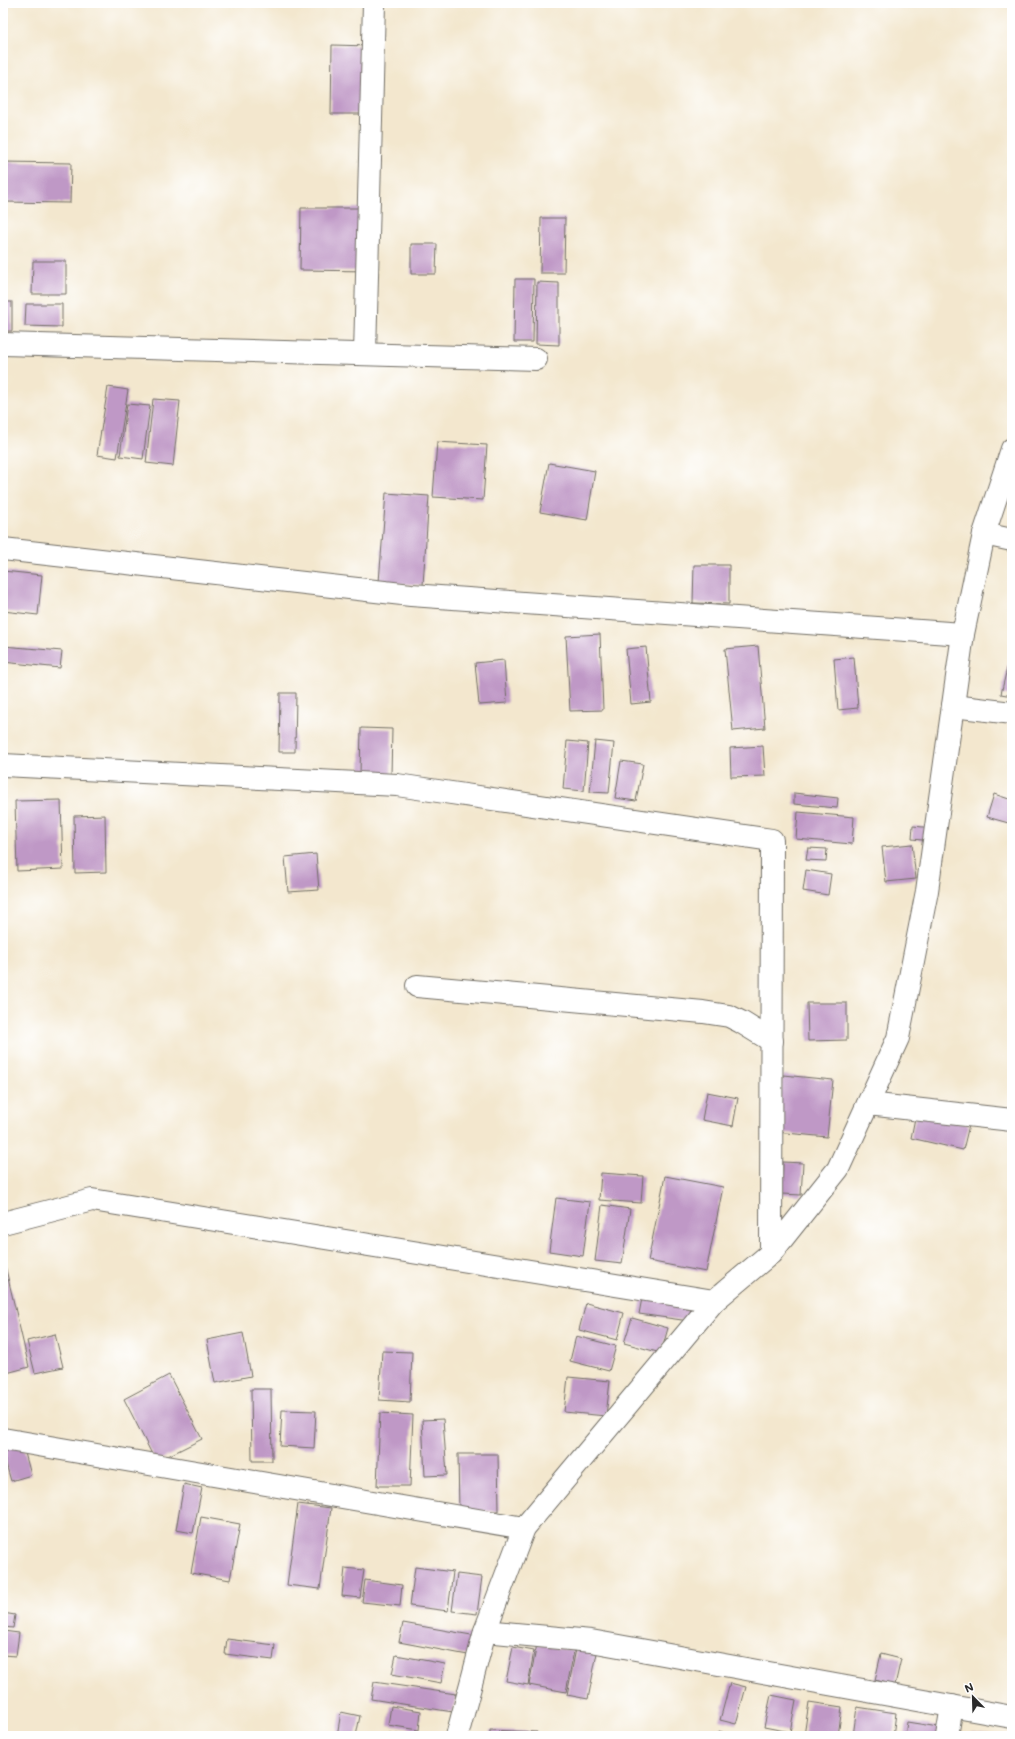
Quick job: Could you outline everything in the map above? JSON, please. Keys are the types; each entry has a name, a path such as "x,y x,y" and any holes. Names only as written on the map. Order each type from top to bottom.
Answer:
{"street":[{"path":"365,354 374,3"},
{"path":"3,344 536,359"},
{"path":"457,1736 485,1631 524,1528 714,1301 771,1253 838,1169 898,1038 927,891 964,634 984,534 1012,449"},
{"path":"984,534 1012,540"},
{"path":"3,549 411,595 964,634"},
{"path":"953,706 1012,713"},
{"path":"3,765 397,785 772,840 771,1253"},
{"path":"417,986 702,1012 729,1016 772,1042"},
{"path":"868,1104 1012,1120"},
{"path":"3,1223 92,1200 714,1301"},
{"path":"3,1439 524,1528"},
{"path":"485,1631 591,1641 1012,1717"},
{"path":"947,1736 952,1706"}],"building":[{"path":"332,45 370,46 368,114 331,114"},
{"path":"3,162 71,163 70,203 3,202"},
{"path":"301,208 371,208 370,271 300,270"},
{"path":"541,218 565,218 564,273 540,273"},
{"path":"411,244 437,244 436,274 411,274"},
{"path":"33,261 66,261 66,294 32,294"},
{"path":"515,279 534,279 533,342 514,342"},
{"path":"537,282 559,283 559,345 536,344"},
{"path":"3,302 12,302 12,331 3,331"},
{"path":"26,304 62,304 62,327 25,326"},
{"path":"108,387 128,390 117,458 97,455"},
{"path":"153,399 180,401 173,466 146,463"},
{"path":"127,404 150,406 143,459 120,456"},
{"path":"437,442 487,445 483,500 433,497"},
{"path":"549,463 595,471 587,520 540,512"},
{"path":"386,493 429,496 423,585 379,582"},
{"path":"694,565 729,565 729,604 693,603"},
{"path":"3,571 42,575 38,615 3,611"},
{"path":"600,634 603,710 570,711 566,636"},
{"path":"3,646 62,651 60,668 3,662"},
{"path":"758,646 765,728 733,731 725,649"},
{"path":"646,647 651,702 631,704 626,649"},
{"path":"854,657 858,708 838,710 834,659"},
{"path":"504,660 507,703 479,705 475,663"},
{"path":"1008,664 1012,665 1012,696 1001,694"},
{"path":"280,693 296,693 295,752 279,752"},
{"path":"361,728 392,729 391,776 360,775"},
{"path":"567,741 588,743 584,791 563,789"},
{"path":"595,741 614,743 609,793 590,792"},
{"path":"763,746 765,776 731,777 730,748"},
{"path":"621,761 643,764 636,801 615,798"},
{"path":"794,793 838,798 837,808 794,804"},
{"path":"994,794 1012,800 1012,824 987,817"},
{"path":"61,800 63,869 17,871 15,801"},
{"path":"798,812 854,817 852,844 796,839"},
{"path":"105,815 106,872 75,873 74,816"},
{"path":"913,826 933,828 932,841 912,839"},
{"path":"912,844 916,879 886,882 882,847"},
{"path":"808,848 827,849 826,861 806,860"},
{"path":"316,854 319,890 288,892 285,857"},
{"path":"806,870 831,874 828,895 803,891"},
{"path":"807,1003 847,1003 847,1040 808,1041"},
{"path":"783,1075 833,1080 827,1137 776,1132"},
{"path":"707,1092 738,1098 733,1126 702,1120"},
{"path":"916,1113 969,1125 963,1150 911,1138"},
{"path":"783,1162 803,1163 801,1195 782,1194"},
{"path":"601,1173 643,1176 641,1203 599,1200"},
{"path":"665,1176 723,1187 706,1272 648,1261"},
{"path":"556,1198 590,1202 583,1256 549,1251"},
{"path":"602,1205 630,1209 622,1264 595,1261"},
{"path":"4,1261 29,1367 3,1374 3,1262"},
{"path":"642,1298 691,1306 689,1321 639,1314"},
{"path":"586,1303 624,1313 617,1340 579,1330"},
{"path":"632,1318 668,1328 661,1353 624,1343"},
{"path":"243,1333 251,1376 215,1383 207,1340"},
{"path":"55,1334 63,1367 35,1373 27,1341"},
{"path":"576,1336 616,1346 609,1371 570,1361"},
{"path":"382,1351 412,1352 410,1402 379,1400"},
{"path":"169,1375 202,1439 156,1462 124,1399"},
{"path":"568,1377 610,1381 606,1416 564,1412"},
{"path":"251,1389 271,1389 272,1461 252,1461"},
{"path":"282,1410 316,1411 314,1448 280,1446"},
{"path":"380,1413 413,1415 410,1486 377,1486"},
{"path":"443,1419 447,1475 425,1476 422,1420"},
{"path":"22,1442 31,1475 11,1481 3,1448"},
{"path":"458,1454 498,1454 499,1511 459,1512"},
{"path":"184,1484 202,1488 193,1533 176,1530"},
{"path":"298,1504 331,1508 320,1589 287,1585"},
{"path":"201,1517 240,1524 230,1580 191,1573"},
{"path":"415,1567 453,1572 448,1611 410,1606"},
{"path":"345,1568 364,1570 360,1598 342,1596"},
{"path":"457,1574 482,1577 477,1614 452,1611"},
{"path":"365,1580 402,1585 400,1606 362,1602"},
{"path":"3,1613 15,1615 13,1628 3,1627"},
{"path":"403,1623 477,1636 473,1656 399,1642"},
{"path":"3,1631 19,1633 16,1656 3,1655"},
{"path":"227,1639 275,1645 273,1660 225,1654"},
{"path":"537,1644 574,1651 566,1692 529,1685"},
{"path":"513,1647 534,1651 528,1685 506,1681"},
{"path":"576,1649 597,1653 588,1699 567,1695"},
{"path":"881,1654 901,1659 895,1685 875,1680"},
{"path":"396,1655 445,1664 441,1683 392,1674"},
{"path":"374,1682 456,1694 453,1712 371,1699"},
{"path":"730,1683 746,1687 736,1724 720,1720"},
{"path":"771,1695 796,1700 790,1732 764,1727"},
{"path":"809,1702 842,1707 838,1736 804,1736"},
{"path":"391,1706 421,1711 419,1730 388,1725"},
{"path":"857,1707 896,1713 893,1736 853,1736"},
{"path":"341,1712 360,1716 356,1736 337,1736"},
{"path":"907,1722 945,1728 944,1736 905,1736"},
{"path":"490,1730 537,1732 536,1736 490,1736"},
{"path":"719,1731 734,1736 718,1736"},
{"path":"971,1732 992,1735 992,1736 970,1736"},
{"path":"389,1733 402,1735 402,1736 388,1736"}]}
